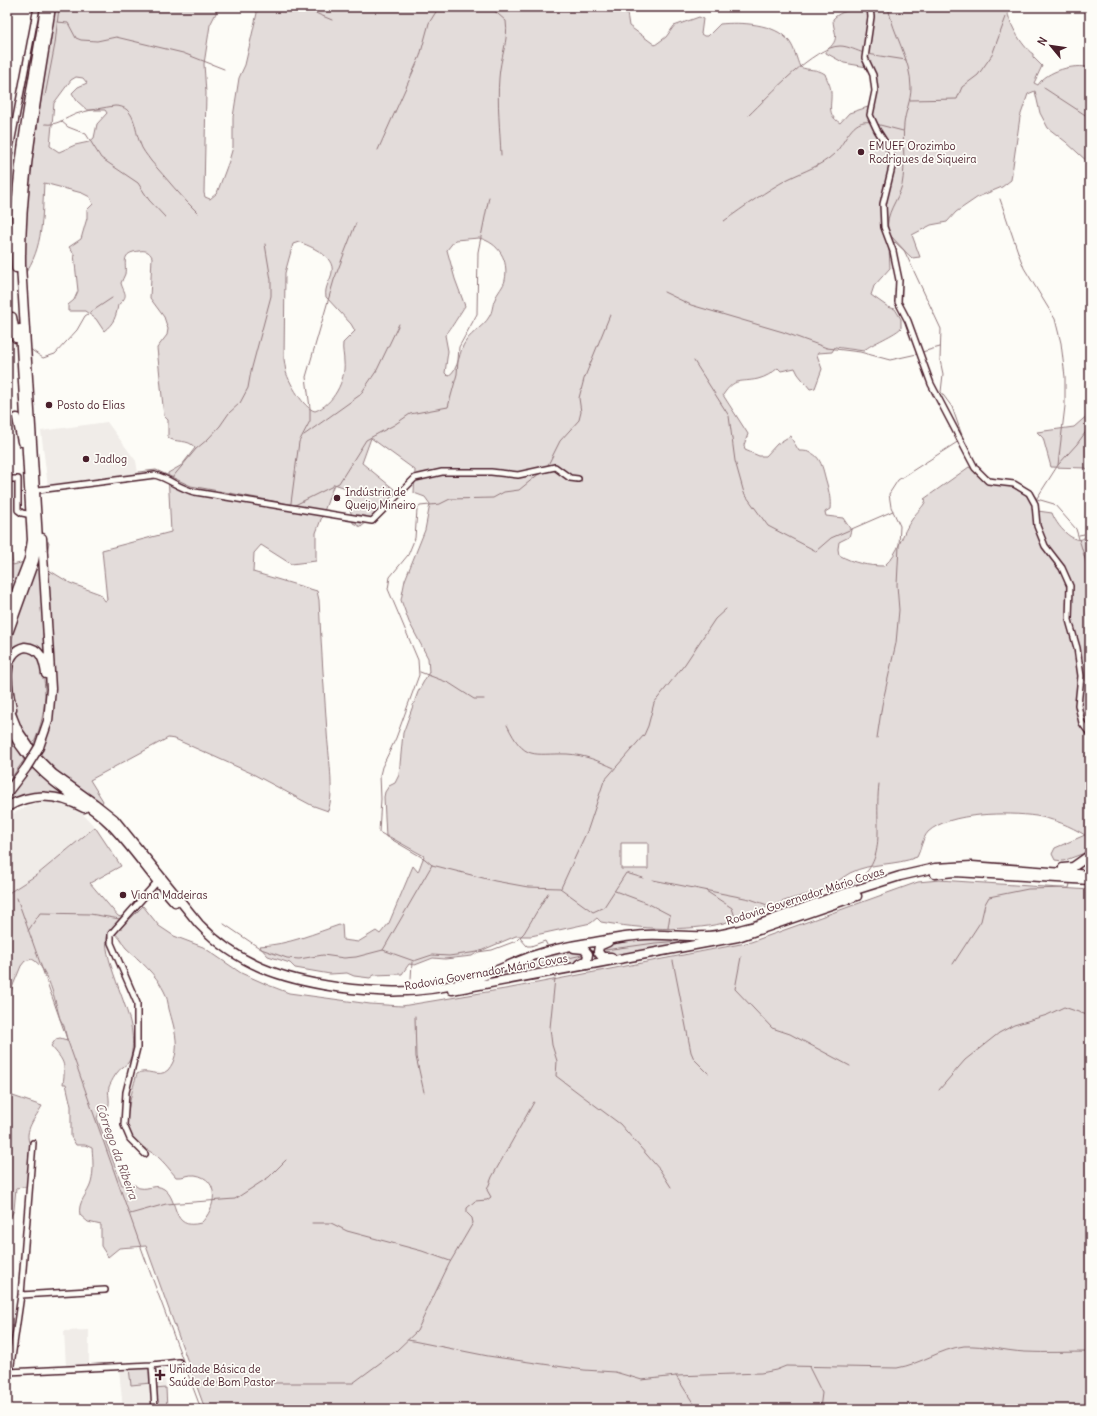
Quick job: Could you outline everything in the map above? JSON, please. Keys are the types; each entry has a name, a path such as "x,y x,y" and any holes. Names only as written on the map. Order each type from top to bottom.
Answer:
{"highway":[{"path":"28,480 21,371 15,244 15,212 40,20 40,7"},
{"path":"40,20 45,7"},
{"path":"7,636 32,568 37,547 38,526 21,265 21,216 27,165 51,7"},
{"path":"12,317 21,371"},
{"path":"7,616 30,553 33,533 28,480 18,418"},
{"path":"7,793 37,746 48,721 51,689 42,522 33,462"},
{"path":"24,742 16,724 7,680 9,660 16,650 28,647 37,651 44,662 47,683 46,711 37,746"},
{"name":"Rodovia Governador Mário Covas","path":"7,704 15,725 24,742 36,757 53,774 114,819 206,931 241,958 263,969 286,977 317,984 374,992 403,992 467,981 487,975 544,952 617,938 644,935 708,936 736,931 752,927 833,897 923,870 953,866 1090,875"},
{"name":"Rodovia Governador Mário Covas","path":"7,721 21,748 37,767 57,784 104,818 157,882 203,934 226,954 261,973 303,987 352,994 405,997 549,972 738,937 901,880 936,874 991,874 1090,880"},
{"path":"7,787 25,767"},
{"path":"7,807 22,800 38,796 54,797 71,802 90,812 104,823 144,866"},
{"path":"1009,869 1070,868 1090,855"},
{"path":"644,935 603,944 600,946 598,952 604,958 649,953"},
{"path":"544,952 577,948 584,949 588,954 588,958 585,962 549,972"}],"street":[{"path":"7,165 40,20 37,7"},
{"path":"870,7 871,17 865,58 873,75 875,91 870,115 877,130 891,152 892,167 883,204 884,227 894,251 899,280 898,302 908,321 931,384 975,468 988,481 1014,484 1029,493 1035,504 1037,526 1045,546 1062,568 1070,586 1069,620 1077,648 1081,676 1078,705 1082,723 1090,734"},
{"path":"38,490 155,475 164,477 181,488 195,492 372,521 377,518 415,478 442,472 518,475 555,467 570,478 578,479"},
{"path":"7,479 18,479 18,510 22,514 32,515"},
{"path":"145,1154 130,1140 124,1125 126,1092 137,1048 138,1003 111,943 112,934 157,882"},
{"path":"33,1143 21,1295 9,1372 152,1365 179,1362"},
{"path":"21,1295 105,1290"},
{"path":"152,1365 155,1409"}],"shaded area":[{"path":"55,7 219,7 210,25 204,64 206,93 204,193 205,197 210,199 217,193 233,147 233,117 239,78 245,65 257,13 254,7 632,7 627,13 629,26 655,45 666,37 674,26 699,17 703,19 701,34 704,36 708,36 720,24 737,23 757,25 775,30 783,35 791,44 800,67 819,71 825,74 831,90 831,113 840,123 849,113 868,107 872,103 874,78 867,67 844,63 826,53 835,39 836,35 833,19 836,16 843,12 861,7 1007,7 1009,19 1020,39 1033,54 1033,57 1042,66 1034,83 1038,85 1047,76 1061,69 1069,67 1090,68 1090,164 1048,128 1040,113 1035,91 1028,94 1020,117 1011,180 1002,187 978,197 956,212 947,222 931,225 912,235 920,257 912,258 895,242 889,248 890,268 874,286 871,295 888,307 895,309 901,319 901,328 864,351 835,347 832,352 818,353 817,355 822,369 815,388 810,389 795,368 781,371 778,368 769,375 761,378 735,383 727,389 723,395 748,434 744,445 745,450 759,456 766,456 777,444 790,436 799,451 807,451 817,457 822,466 830,496 830,509 825,512 826,516 843,518 851,530 849,537 839,542 839,555 855,562 866,565 884,566 894,555 909,524 925,503 926,500 924,499 969,467 993,481 1008,485 1024,492 1030,497 1038,511 1052,513 1060,527 1072,538 1079,540 1084,538 1088,532 1090,522 1090,851 1063,861 1055,860 1052,854 1055,848 1085,835 1062,823 1049,819 1036,816 1011,814 964,817 950,820 938,825 928,832 917,857 900,862 867,867 850,873 825,889 787,900 740,918 709,926 694,928 647,928 601,922 597,918 591,923 531,936 516,936 472,956 445,959 433,958 415,965 409,964 402,974 374,975 370,978 354,976 347,973 330,974 295,968 290,963 268,956 259,946 291,941 342,924 343,940 358,942 376,931 380,934 389,923 413,866 418,872 424,856 388,836 386,837 384,797 389,786 395,783 399,775 403,733 418,692 429,672 428,658 409,622 401,600 405,580 425,530 430,504 425,497 414,493 415,470 371,438 362,463 400,494 361,527 353,523 346,488 334,484 316,533 316,561 291,564 261,545 254,553 253,572 317,591 319,600 330,772 331,794 328,811 311,805 251,773 175,739 168,738 90,780 103,801 102,803 62,776 38,753 48,727 44,542 49,542 46,559 47,569 70,583 100,594 105,601 107,600 102,550 171,532 168,473 182,465 195,448 189,443 174,440 168,437 168,420 164,416 157,348 167,335 168,329 164,317 150,298 152,257 150,253 147,251 133,252 127,256 125,262 125,274 121,283 125,292 125,297 118,305 112,322 104,331 96,319 85,311 68,311 68,305 74,300 78,291 74,254 69,247 81,239 87,218 87,210 93,204 90,197 82,193 44,183 39,242 31,265 24,275 25,206","holes":["76,77 83,78 87,83 78,87 72,93 77,101 87,110 105,110 107,113 97,124 94,138 89,142 75,145 59,152 50,146 54,103 71,80","479,238 486,240 501,253 504,259 506,273 504,282 494,301 490,315 463,345 455,369 448,376 445,373 448,351 445,335 465,306 455,279 447,250 455,240","299,242 309,246 321,252 330,261 332,272 326,290 326,297 351,324 355,331 343,343 344,369 337,391 333,398 315,411 306,405 290,382 286,372 284,359 285,273 293,244","621,843 648,843 648,869 621,869"]},
{"path":"1090,413 1090,473 1086,468 1051,467 1043,438 1037,432 1074,427"},
{"path":"107,422 136,461 138,473 48,487 41,431"},
{"path":"7,536 9,536 13,565 24,562 7,611"},
{"path":"40,550 48,665 21,644 13,649 7,656 11,630 37,563"},
{"path":"27,651 37,655 44,678 45,689 45,701 41,724 32,747 18,720 12,692 10,670 17,655"},
{"path":"7,731 24,760 7,784"},
{"path":"30,767 68,796 7,804 7,796"},
{"path":"41,802 51,802 70,806 80,811 95,827 38,874 7,894 7,819 14,813 29,805"},
{"path":"95,827 121,866 90,883 118,916 129,920 143,906 159,926 174,936 203,947 241,973 289,993 370,1004 402,1006 511,988 751,942 918,882 939,880 1090,890 1090,1409 205,1409 146,1246 119,1248 108,1257 101,1246 101,1225 88,1222 80,1215 80,1206 90,1187 92,1179 92,1148 85,1145 76,1145 71,1137 71,1106 66,1084 63,1084 64,1067 59,1055 51,1046 56,1039 60,1038 67,1040 64,1026 60,1019 47,977 38,963 32,959 25,961 21,966 7,1000 7,894 38,874","holes":["108,934 115,934 119,937 126,948 152,973 161,985 167,997 176,1040 175,1056 173,1063 168,1070 161,1073 141,1072 137,1074 128,1112 128,1132 137,1143 160,1158 176,1177 195,1175 209,1182 212,1188 213,1203 206,1217 201,1223 184,1223 180,1219 169,1194 161,1187 138,1188 132,1184 122,1185 97,1118 101,1109 108,1108 109,1087 117,1073 130,1060 132,1048 132,1036 127,1010 111,967 106,942"]},
{"path":"644,939 713,939 617,955 609,955 602,951 602,948 611,944"},
{"path":"576,951 583,952 585,957 579,961 523,974 485,980 552,954"},
{"path":"7,1094 42,1106 31,1124 28,1134 30,1144 32,1186 16,1188 14,1210 7,1224"},
{"path":"89,1330 89,1366 75,1364 74,1367 66,1367 64,1331"},
{"path":"149,1366 153,1409 123,1409 119,1370"},
{"path":"149,1366 151,1383 131,1385 129,1368"},
{"name":"Unidade Básica de Saúde de Bom Pastor","path":"164,1367 166,1388 155,1389 154,1368"},
{"path":"166,1388 167,1409 157,1409 155,1389"}],"waterway":[{"path":"45,96 55,44 59,7"},
{"path":"301,7 332,20"},
{"path":"378,150 420,56 429,23 439,7"},
{"path":"490,7 506,21 507,28 498,87 501,155"},
{"path":"888,7 890,17 908,67 911,88 904,124 904,170 902,185 888,218 888,230"},
{"path":"910,100 957,99 962,87 978,75 992,55 1006,17"},
{"path":"57,22 68,23 76,38 81,40 97,41 116,37 183,53 224,69"},
{"path":"749,115 792,73 829,48 843,46 864,53"},
{"path":"867,54 906,60"},
{"path":"1044,88 1090,118"},
{"path":"45,124 53,124 76,114 90,110 115,106 122,107 131,114 141,146 151,161 198,213"},
{"path":"61,121 68,127 86,134 101,158 138,183 149,200 165,217"},
{"path":"724,221 788,179 824,162 834,154 854,127 864,122 871,122"},
{"path":"876,124 903,131"},
{"path":"139,472 156,470 191,486 295,505 339,483 366,440 394,425 410,414 448,407 457,374 459,347 477,314 478,252 489,197"},
{"path":"1000,199 1024,268 1055,319 1061,343 1065,377 1065,406 1058,465"},
{"path":"291,503 299,442 310,421 306,377 334,280 356,223"},
{"path":"890,235 904,250 941,329 940,360 943,374 941,392 952,407 964,441"},
{"path":"172,478 196,449 208,439 229,413 240,403 248,388 251,371 271,296 271,280 265,244"},
{"path":"664,292 691,305 783,332 827,348 860,352 890,360 917,354"},
{"path":"30,349 43,358 55,354 77,330 85,316 112,298"},
{"path":"548,465 560,441 579,420 581,412 579,398 584,379 610,315"},
{"path":"304,435 360,395 377,370 399,324"},
{"path":"922,352 940,347"},
{"path":"694,361 729,416 735,461 744,493 768,526 816,551 831,538 893,511"},
{"path":"1037,498 1058,465 1077,444 1090,426"},
{"path":"877,738 882,705 896,643 899,610 897,585 900,526 891,507 889,494 898,480 959,441"},
{"path":"540,473 519,490 504,492 493,498 450,499 440,504 420,506 417,510 415,538 408,555 390,577 388,589 418,660 419,675 396,738 382,767 380,775 381,799 379,832 425,859 432,865 495,881 528,887 560,888 593,912 604,907 626,873 643,878"},
{"path":"985,474 991,478 1004,480"},
{"path":"1032,493 1037,499 1054,504 1076,529 1086,562 1090,588"},
{"path":"1079,535 1090,533"},
{"path":"561,888 588,829 604,781 644,735 654,703 685,664 715,619 726,609"},
{"path":"420,672 449,683 474,699 484,699"},
{"path":"507,725 519,745 531,753 567,754 586,757 614,768"},
{"path":"835,892 854,883 866,873 873,861 877,848 879,784"},
{"path":"383,950 432,865"},
{"path":"653,880 750,899 773,907 784,908 800,905"},
{"path":"953,964 981,921 985,904 989,897 1028,889 1069,888 1070,884"},
{"path":"615,891 647,903"},
{"path":"706,891 732,908 736,920"},
{"path":"224,924 261,949 287,958 299,959 323,955 344,958 356,957 383,950 414,961 432,955 449,956 492,950 516,941 524,933 548,893"},
{"name":"Córrego da Ribeira","path":"17,898 147,1264 201,1409"},
{"path":"649,904 670,915 668,928"},
{"path":"28,931 40,913 90,914 120,919 123,916"},
{"path":"520,938 527,946 545,941 547,945"},
{"path":"605,950 655,943 696,940"},
{"path":"501,977 534,966 582,955"},
{"path":"741,957 735,989 772,1028 790,1034 850,1066"},
{"path":"673,961 691,1052 694,1059 708,1073"},
{"path":"411,979 412,962"},
{"path":"555,978 550,1028 552,1045 557,1061 556,1076 620,1124 660,1170 671,1187"},
{"path":"939,1090 965,1060 999,1033 1014,1025 1047,1015 1064,1007 1090,1016"},
{"path":"415,1016 416,1057 424,1092"},
{"path":"192,1383 353,1383 396,1351 417,1331 449,1264 473,1223 472,1218 467,1213 467,1208 475,1201 487,1200 491,1197 487,1190 492,1177 534,1102"},
{"path":"130,1214 166,1204 235,1199 269,1177 286,1160"},
{"path":"312,1223 331,1223 347,1231 422,1251 450,1261"},
{"path":"408,1340 488,1356 584,1370 615,1372 642,1380 676,1376 761,1373 786,1366 897,1368 947,1350 964,1346 980,1346 1025,1352 1090,1352"},
{"path":"809,1367 822,1393 820,1409"},
{"path":"676,1376 697,1409"}],"place":[{"name":"EMUEF Orozimbo Rodrigues de Siqueira","path":"861,152"},
{"name":"Posto do Elias","path":"49,405"},
{"name":"Jadlog","path":"86,459"},
{"name":"Indústria de Queijo Mineiro","path":"337,498"},
{"name":"Viana Madeiras","path":"123,895"},
{"name":"Unidade Básica de Saúde de Bom Pastor","path":"160,1375"}]}
